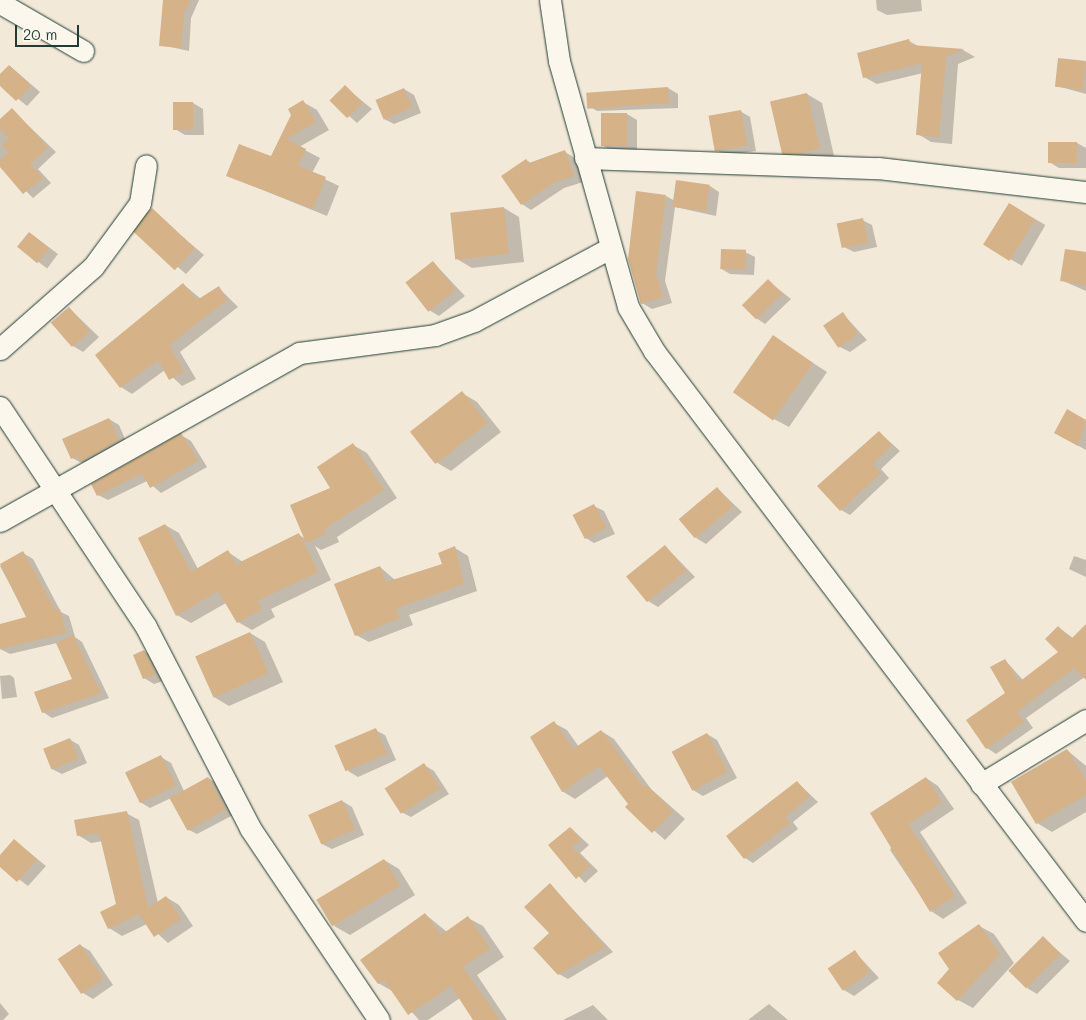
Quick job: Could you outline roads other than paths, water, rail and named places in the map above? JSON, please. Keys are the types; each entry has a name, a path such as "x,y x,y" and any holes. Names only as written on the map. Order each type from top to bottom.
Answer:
{"street":[{"path":"0,3 83,51"},
{"path":"547,3 559,61 628,307 654,352 1086,921"},
{"path":"585,158 869,168 1086,192"},
{"path":"0,349 93,267 140,203 146,165"},
{"path":"0,521 299,353 435,335 474,321 610,248"},
{"path":"0,407 57,488 146,627 250,828 379,1020"},
{"path":"981,784 1086,720"}]}
